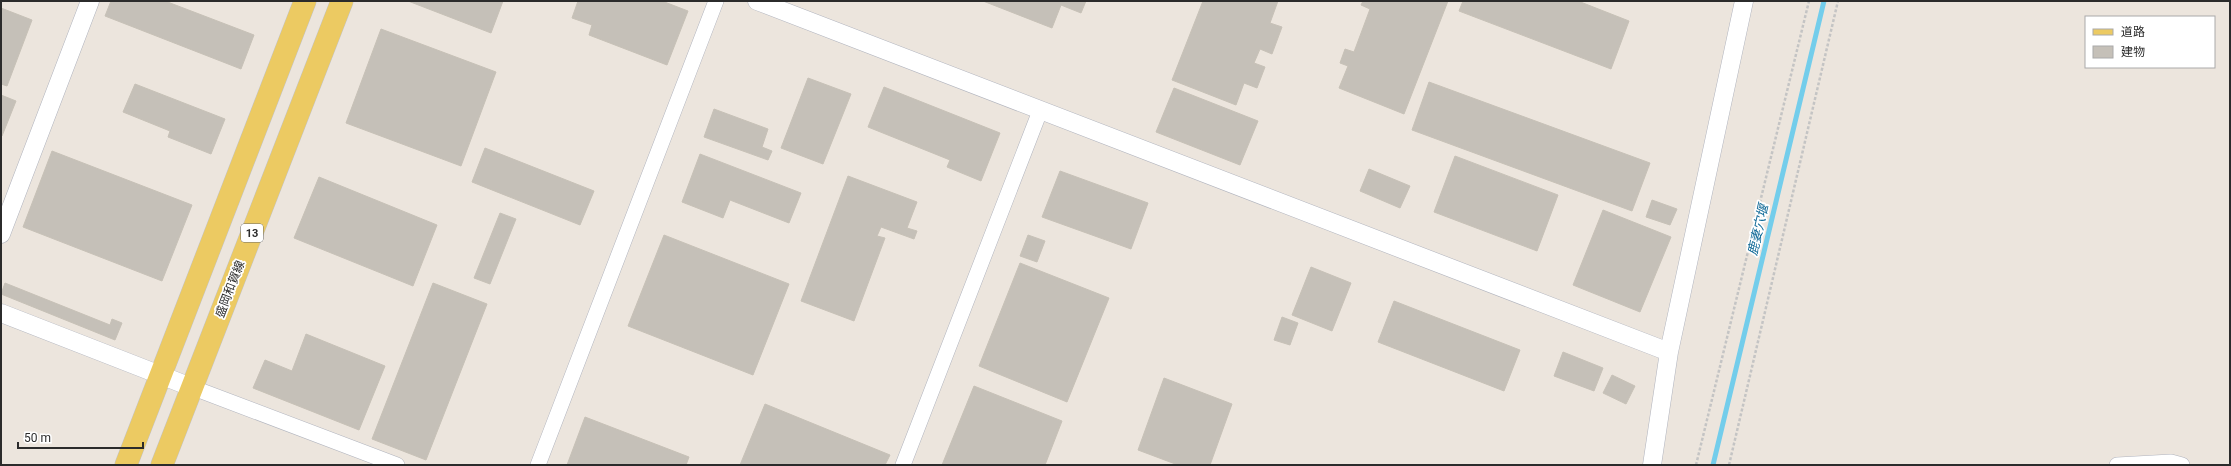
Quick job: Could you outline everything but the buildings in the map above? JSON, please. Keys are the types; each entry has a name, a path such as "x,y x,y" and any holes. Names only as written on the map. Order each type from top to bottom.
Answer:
{"main road":[{"path":"126,465 305,1"},
{"name":"盛岡和賀線","path":"162,465 342,1"}],"street":[{"path":"1,234 90,1"},
{"path":"538,465 716,1"},
{"path":"757,1 1669,352"},
{"path":"1652,465 1669,352 1744,1"},
{"path":"903,465 1040,111"},
{"path":"1,313 397,465"},
{"path":"2117,465 2171,462 2182,465"}],"path":[{"path":"1696,465 1809,1"},
{"path":"1728,465 1838,1"}],"waterway":[{"name":"鹿妻穴堰","path":"1713,465 1824,1"}]}
